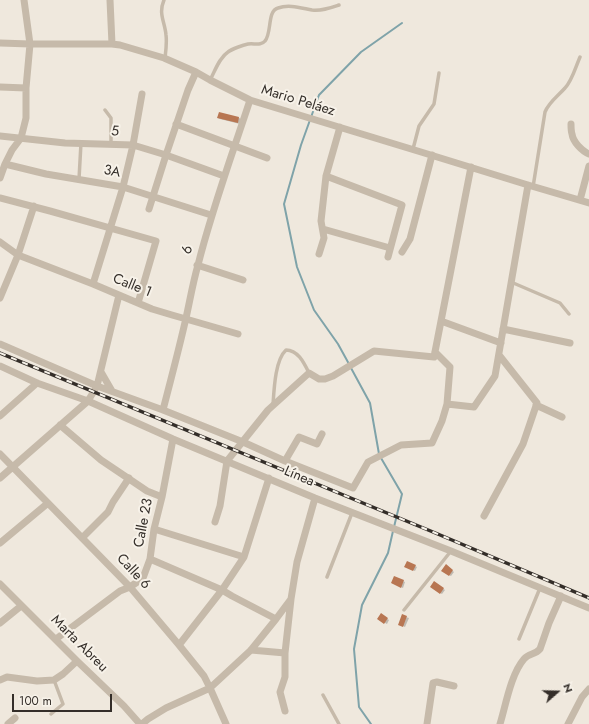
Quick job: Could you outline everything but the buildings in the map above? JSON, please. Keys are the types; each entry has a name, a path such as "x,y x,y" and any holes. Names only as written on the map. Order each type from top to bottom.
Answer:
{"street":[{"path":"0,178 12,150 21,138 26,118 26,88 30,44 24,0"},
{"path":"110,0 112,44"},
{"name":"Mario Peláez","path":"0,43 120,45 164,58 196,72 250,100 589,203"},
{"path":"150,209 176,124 196,72"},
{"path":"0,87 26,88"},
{"path":"93,284 133,145 142,94"},
{"name":"6","path":"163,410 211,215 250,100"},
{"path":"176,124 267,158"},
{"path":"571,124 572,136 579,147 589,154"},
{"path":"319,254 324,238 321,220 326,176 340,127"},
{"name":"5","path":"0,136 43,141 133,145 224,176"},
{"path":"402,252 410,239 432,155"},
{"name":"3A","path":"5,164 46,174 122,187 211,215"},
{"path":"580,200 589,166"},
{"path":"215,522 220,506 227,461 268,410 309,373 319,379 325,379 333,376 374,351 434,357 471,167"},
{"path":"326,176 402,206 388,257"},
{"path":"435,352 450,367 447,404 474,407 495,376 511,282 530,186"},
{"path":"0,198 34,206 156,241 138,303"},
{"path":"0,298 18,255 34,206"},
{"path":"323,229 390,248"},
{"name":"Calle 1","path":"0,242 18,255 138,303 172,315 238,334"},
{"path":"198,265 243,280"},
{"path":"0,478 88,401 97,386 101,372 118,295"},
{"path":"441,321 501,343"},
{"path":"503,329 570,343"},
{"name":"Línea","path":"0,344 97,386 163,410 353,488 368,462 401,445 432,443 442,421 447,404"},
{"path":"484,516 523,444 537,403 499,355"},
{"name":"Línea","path":"0,366 88,401 315,498 451,551 589,608"},
{"path":"101,372 112,391"},
{"path":"0,416 37,382"},
{"path":"536,405 562,417"},
{"path":"60,425 101,460 147,490 162,497"},
{"path":"286,461 299,437 317,444 322,434"},
{"name":"Calle 23","path":"56,640 120,591 143,578 150,559 154,529 162,497 173,438"},
{"name":"Calle 6","path":"0,454 130,586 204,676 226,724"},
{"path":"82,538 108,512 129,478"},
{"path":"179,645 222,590 244,556 269,478"},
{"path":"284,711 280,692 285,677 285,653 291,599 297,562 315,498"},
{"path":"0,543 48,503"},
{"path":"154,529 244,556"},
{"path":"150,559 222,590 276,619"},
{"name":"Marta Abreu","path":"0,584 141,724"},
{"path":"500,724 513,678 524,659 540,649 549,623 561,596"},
{"path":"141,724 166,708 210,688 251,650 291,599"},
{"path":"0,623 21,606"},
{"path":"251,650 285,653"},
{"path":"0,680 7,677 37,681 54,680 77,661"},
{"path":"427,724 433,684 437,682 454,686"},
{"path":"568,724 582,697 589,689"},
{"path":"8,724 15,718"}],"lane":[{"path":"164,0 161,11 166,35 164,58"},
{"path":"210,80 222,58 229,51 249,44 264,42 267,38 272,15 275,9 288,6 320,10 329,9 339,5"},
{"path":"530,186 545,112 547,107 570,82 580,57"},
{"path":"413,149 419,126 434,104 439,73"},
{"path":"105,110 111,118 111,144"},
{"path":"79,179 81,143"},
{"path":"511,282 560,303 569,314"},
{"path":"272,406 278,362 286,350 292,350 298,355 309,373"},
{"path":"327,577 352,513"},
{"path":"404,610 451,551"},
{"path":"518,639 540,588"},
{"path":"51,714 63,704 54,680"},
{"path":"323,695 339,724"}],"waterway":[{"path":"349,364 338,344 314,310 297,267 284,204 301,145 319,95 361,52 402,23"},
{"path":"351,368 370,403 379,454"},
{"path":"381,458 402,494 394,527"},
{"path":"371,724 359,707 354,649 362,605 388,553 393,531"}],"railway":[{"path":"0,353 589,598"}]}
